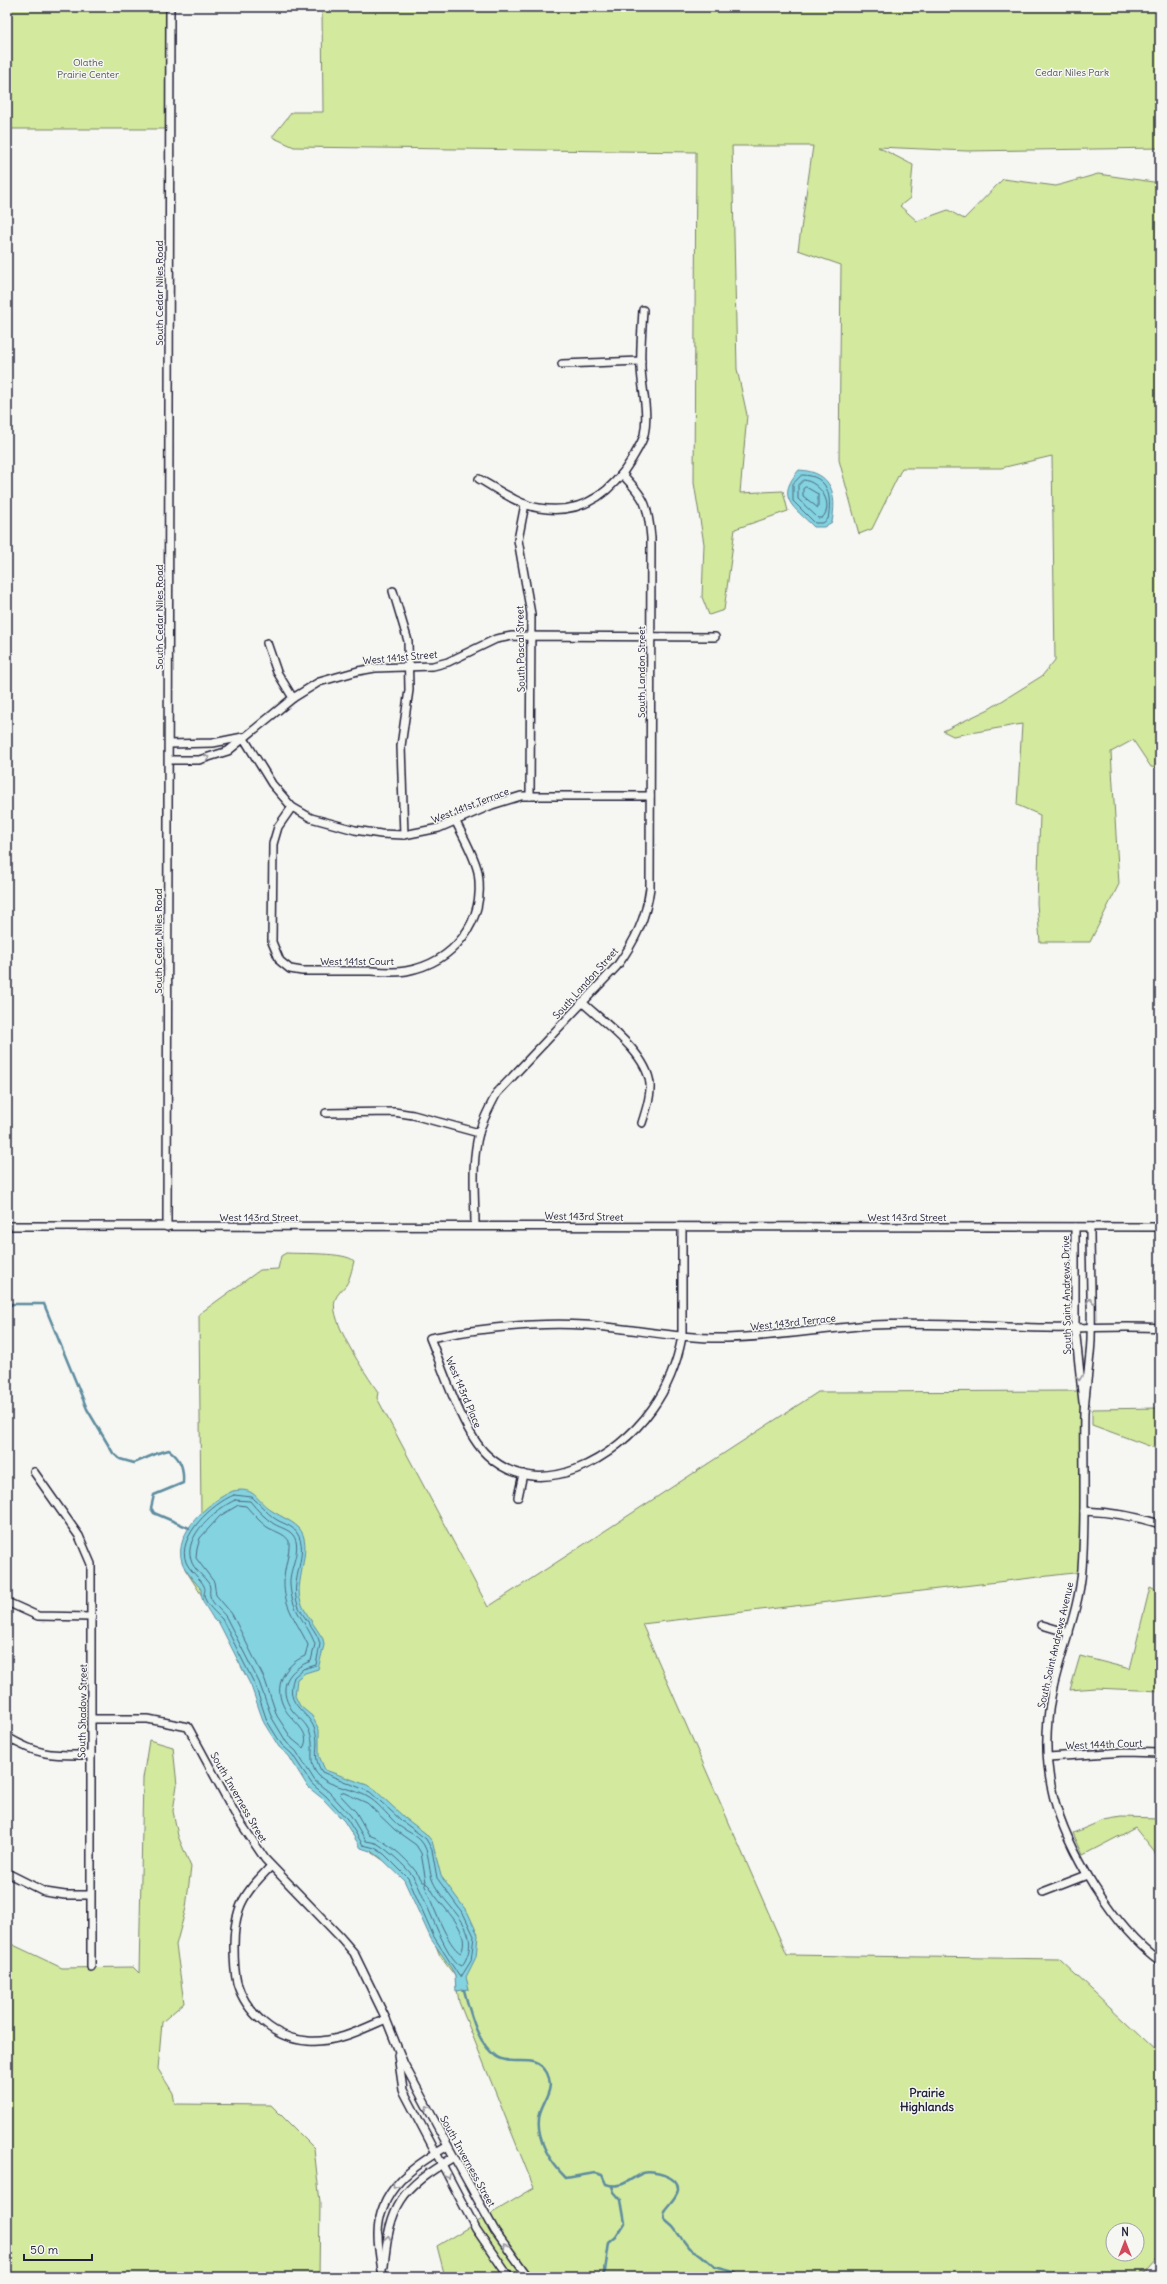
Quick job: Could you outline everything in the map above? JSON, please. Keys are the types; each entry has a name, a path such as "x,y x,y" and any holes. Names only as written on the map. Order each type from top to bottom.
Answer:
{"street":[{"name":"South Cedar Niles Road","path":"167,1227 170,7"},
{"path":"479,479 525,504 538,508 558,509 588,503 602,496 622,474 644,436 646,406 641,361 643,310"},
{"path":"562,364 641,361"},
{"name":"South Landon Street","path":"475,1226 475,1159 479,1133 486,1113 497,1093 617,966 630,948 641,928 648,908 650,888 651,637 649,513 639,492 622,474"},
{"name":"South Pascal Street","path":"525,504 520,525 518,551 531,614 530,796"},
{"path":"393,591 408,641 409,690 401,746 404,835"},
{"name":"West 141st Street","path":"169,760 210,758 228,751 243,737 293,698 318,682 375,668 433,666 448,662 496,639 531,636 715,637"},
{"path":"267,643 269,656 293,698"},
{"name":"West 141st Street","path":"169,744 213,743 243,737"},
{"name":"West 141st Terrace","path":"243,737 272,784 292,807 311,818 355,830 381,834 404,835 422,833 456,822 507,799 530,796 650,796"},
{"name":"West 141st Court","path":"292,807 278,827 273,844 272,942 280,961 290,969 302,971 404,972 433,963 456,947 476,915 479,887 474,859 456,822"},
{"path":"582,1002 630,1046 645,1067 650,1083 649,1101 642,1123"},
{"path":"326,1113 394,1112 413,1115 479,1133"},
{"name":"West 143rd Street","path":"7,1226 1160,1227"},
{"name":"West 143rd Place","path":"430,1338 473,1438 486,1455 506,1469 524,1474 546,1476 569,1473 586,1466 625,1438 652,1410 666,1386 676,1362 682,1337 682,1227"},
{"name":"South Saint Andrews Drive","path":"1075,1227 1075,1327 1084,1410"},
{"name":"South Saint Andrews Avenue","path":"1090,1227 1091,1326 1084,1410 1084,1511 1082,1572 1069,1633 1051,1698 1048,1757 1051,1786 1057,1814 1069,1844 1087,1875 1120,1923 1142,1947 1160,1961"},
{"name":"West 143rd Terrace","path":"430,1338 495,1327 548,1324 603,1327 682,1337 740,1337 853,1326 898,1324 1160,1328"},
{"name":"South Shadow Street","path":"34,1472 79,1536 88,1554 92,1576 91,1968"},
{"path":"518,1497 524,1474"},
{"path":"1084,1511 1142,1518 1160,1524"},
{"path":"7,1602 38,1616 92,1617"},
{"path":"1042,1625 1069,1633"},
{"name":"South Inverness Street","path":"92,1719 148,1719 188,1727 242,1826 271,1866 348,1946 357,1959 386,2019 398,2051 448,2146 495,2232 528,2277"},
{"path":"7,1737 28,1749 44,1754 91,1755"},
{"name":"West 144th Court","path":"1048,1757 1125,1752 1160,1753"},
{"path":"271,1866 246,1895 238,1911 235,1928 236,1976 243,1997 252,2012 265,2024 281,2034 307,2041 343,2037 386,2019"},
{"path":"7,1873 45,1892 65,1895 90,1895"},
{"path":"1043,1892 1087,1875"},
{"name":"South Inverness Street","path":"398,2051 403,2090 476,2229 509,2277"},
{"path":"383,2277 378,2234 384,2205 401,2178 417,2164 448,2146"},
{"path":"383,2277 390,2224 398,2204 415,2182 454,2157"}],"green space":[{"name":"Olathe Prairie Center","path":"7,7 169,7 170,129 7,129"},
{"name":"Cedar Niles Park","path":"322,7 1160,7 1160,148 967,151 878,147 913,165 910,198 900,206 917,221 948,210 964,219 1003,179 1056,186 1098,174 1160,183 1160,768 1151,767 1133,740 1111,752 1119,884 1090,942 1040,942 1037,903 1040,815 1017,805 1022,724 953,736 943,731 989,709 1042,676 1055,660 1052,456 1001,468 902,468 872,529 859,534 839,460 841,265 798,250 813,146 732,146 737,369 747,415 740,493 783,491 788,511 735,529 724,610 709,615 702,597 704,544 694,483 696,152 294,147 272,137 292,112 323,112"},
{"path":"286,1253 342,1256 354,1261 347,1283 335,1300 335,1309 343,1334 365,1373 378,1392 377,1398 488,1607 818,1392 1081,1391 1082,1572 642,1624 787,1955 1059,1959 1160,2054 1160,2255 1141,2277 445,2277 437,2246 534,2188 459,2002 455,1976 440,1956 410,1879 360,1844 185,1569 183,1560 184,1540 190,1529 201,1516 199,1314 260,1270 278,1269 281,1256"},
{"path":"1160,1408 1160,1450 1092,1425 1092,1409"},
{"path":"1150,1587 1160,1592 1160,1691 1095,1688 1070,1690 1080,1656 1130,1669"},
{"path":"149,1740 173,1747 177,1785 173,1811 178,1836 191,1867 186,1908 176,1945 184,2003 162,2022 158,2069 173,2093 175,2104 271,2105 314,2148 320,2202 319,2277 7,2277 7,1942 62,1968 133,1967 139,1973 143,1778"},
{"path":"1121,1817 1160,1818 1160,1859 1135,1828 1083,1855 1073,1833 1104,1820"}],"water":[{"path":"799,470 819,475 826,480 830,487 833,494 834,503 832,522 824,527 814,527 799,513 790,501 788,488"},
{"path":"245,1490 250,1492 268,1508 299,1528 303,1535 305,1553 299,1591 300,1599 323,1639 324,1645 318,1669 305,1673 297,1679 295,1696 300,1706 312,1716 319,1730 319,1756 325,1770 367,1785 425,1833 432,1841 441,1876 468,1913 478,1935 476,1957 466,1977 469,1989 456,1991 455,1976 431,1939 404,1880 373,1852 361,1848 344,1821 323,1799 308,1787 289,1756 279,1747 264,1723 251,1686 218,1621 214,1620 207,1609 203,1601 201,1589 183,1565 181,1551 183,1540 188,1529 204,1510 214,1502 233,1491"}],"waterway":[{"path":"7,1306 13,1304 44,1304 87,1409 113,1453 120,1459 134,1463 169,1450 179,1460 183,1473 183,1483 154,1495 151,1508 154,1513 189,1528"},
{"path":"464,1990 475,2027 479,2036 490,2051 503,2060 531,2061 537,2063 547,2073 550,2084 548,2094 540,2113 539,2131 541,2140 549,2157 560,2172 566,2178 595,2173 602,2175 606,2184 617,2186 647,2172 658,2173 670,2178 677,2185 678,2190 664,2211 665,2220 673,2227 689,2248 701,2255 715,2267 734,2272 741,2277"},
{"path":"602,2277 605,2271 609,2243 616,2237 625,2223 621,2200 614,2192 612,2186"}],"district":[{"name":"Prairie Highlands","path":"927,2100"}]}
